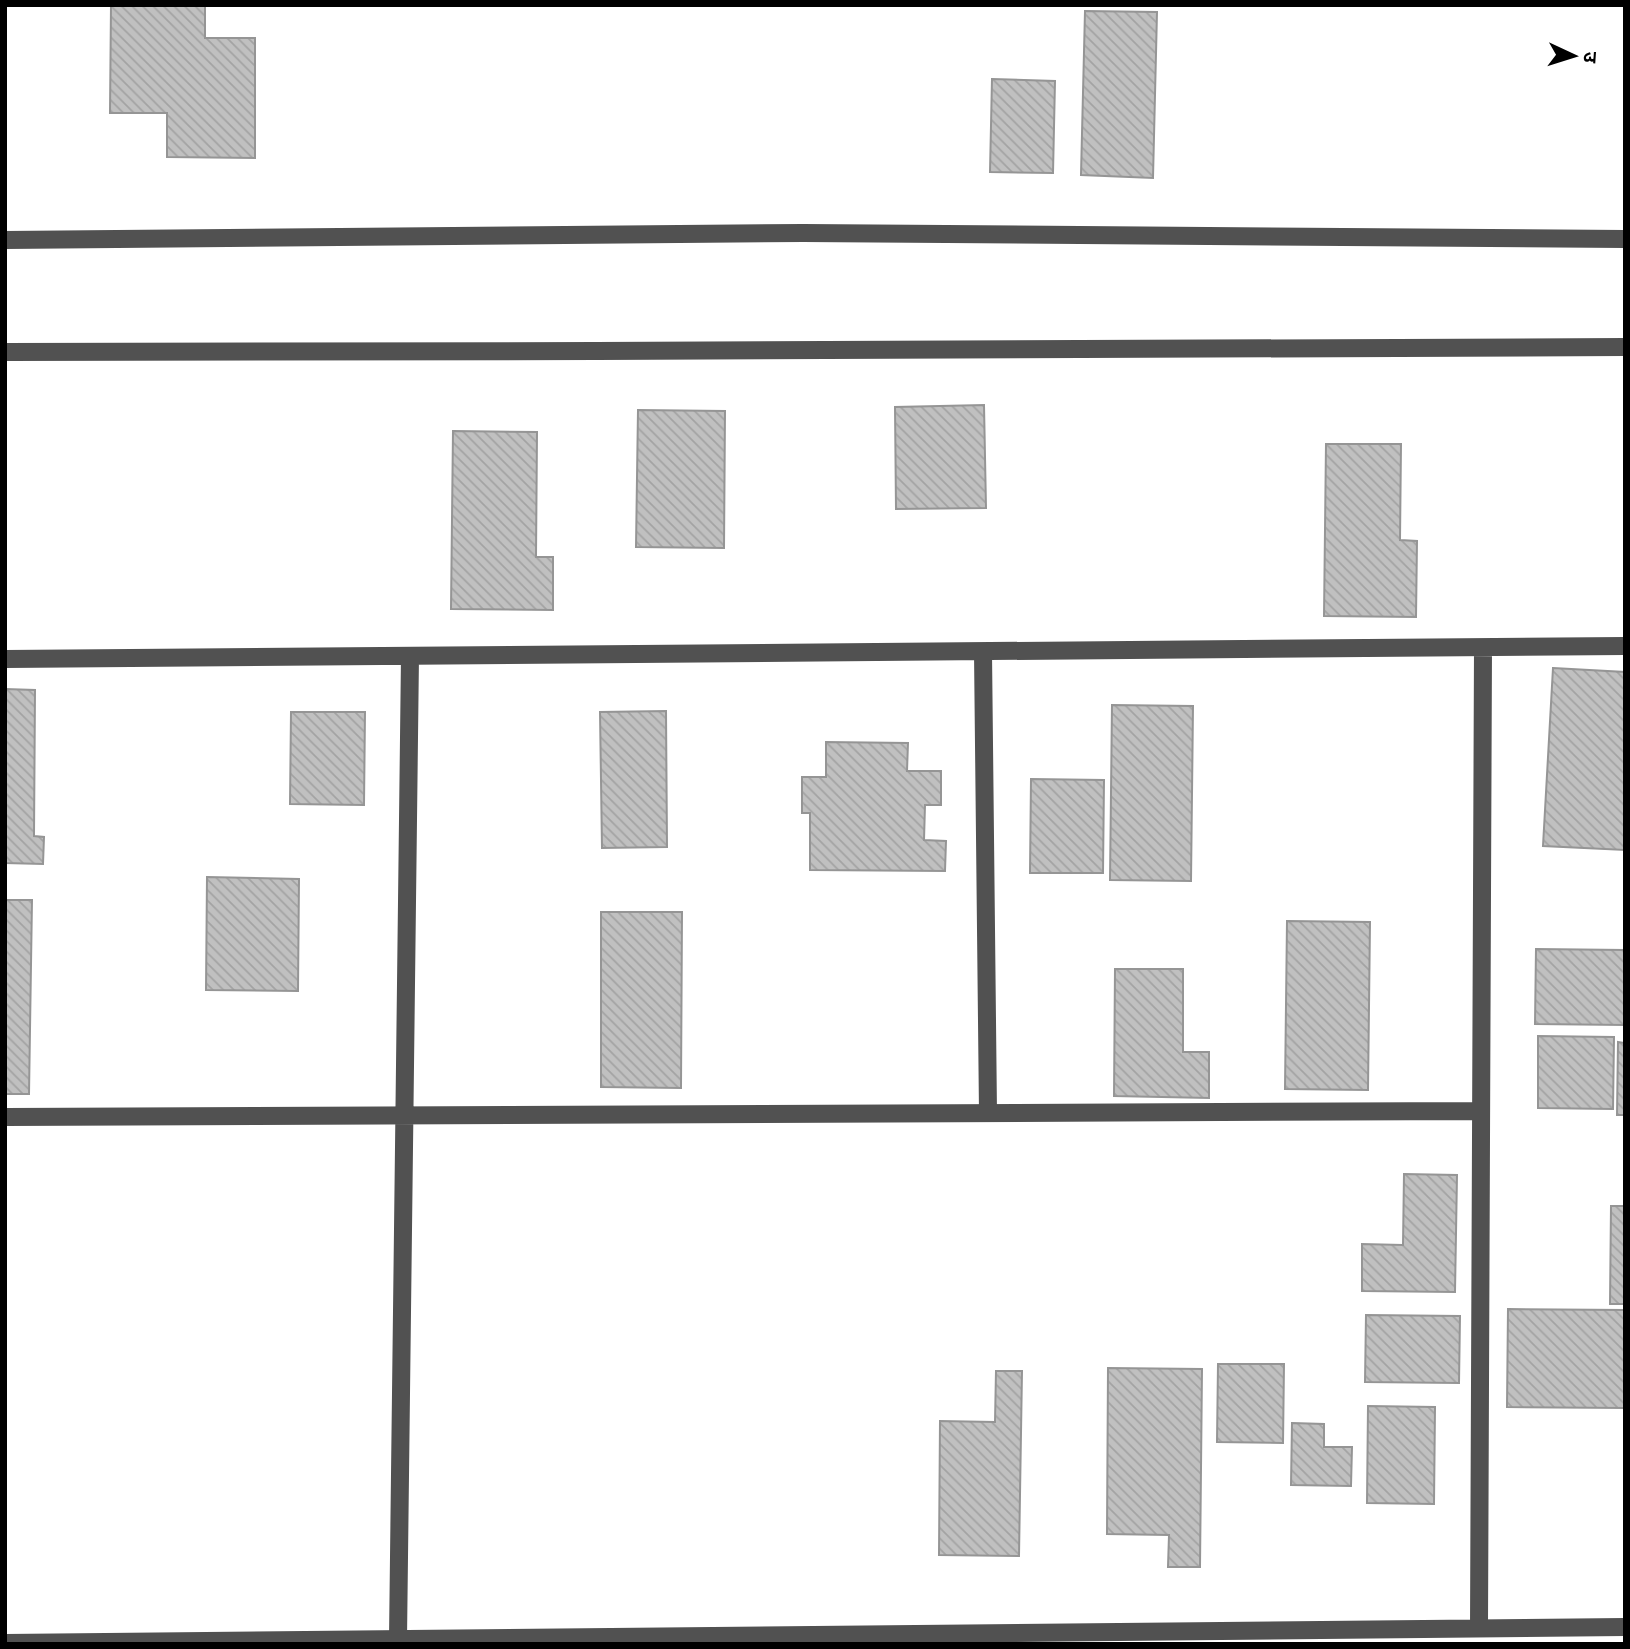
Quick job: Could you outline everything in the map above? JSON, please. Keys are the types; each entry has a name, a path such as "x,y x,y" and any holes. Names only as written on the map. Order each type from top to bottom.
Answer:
{"street":[{"path":"5,240 790,233 1625,239"},
{"path":"5,352 1625,346"},
{"path":"5,659 1625,646"},
{"path":"1479,1628 1482,648"},
{"path":"983,652 988,1113"},
{"path":"398,1639 410,656"},
{"path":"5,1117 1481,1111"},
{"path":"5,1643 398,1639 904,1639 1625,1627"}],"building":[{"path":"111,5 205,5 205,38 255,38 255,158 167,157 167,113 110,113"},
{"path":"1085,11 1157,12 1153,178 1081,175"},
{"path":"992,79 1055,81 1053,173 990,172"},
{"path":"984,405 986,508 896,509 895,407"},
{"path":"638,410 725,411 724,548 636,547"},
{"path":"453,431 537,432 536,557 553,557 553,610 451,609"},
{"path":"1326,444 1401,444 1400,540 1417,541 1416,617 1324,616"},
{"path":"1553,668 1625,672 1625,850 1543,846"},
{"path":"5,689 35,690 34,836 44,837 43,864 5,863"},
{"path":"1112,705 1193,706 1191,881 1110,880"},
{"path":"666,711 667,847 602,848 600,712"},
{"path":"291,712 365,712 364,805 290,804"},
{"path":"826,742 908,743 907,771 941,771 941,805 925,805 924,840 946,841 945,871 810,870 810,813 802,813 802,777 826,777"},
{"path":"1031,779 1104,780 1103,873 1030,873"},
{"path":"207,877 299,879 298,991 206,990"},
{"path":"5,900 32,900 29,1094 5,1094"},
{"path":"601,912 682,912 681,1088 601,1087"},
{"path":"1287,921 1370,922 1368,1090 1285,1089"},
{"path":"1536,949 1625,950 1625,1025 1535,1024"},
{"path":"1115,969 1183,969 1183,1052 1209,1052 1209,1098 1114,1096"},
{"path":"1538,1036 1614,1037 1613,1109 1538,1108"},
{"path":"1618,1042 1625,1043 1625,1115 1617,1115"},
{"path":"1404,1174 1457,1175 1455,1292 1362,1291 1362,1244 1403,1245"},
{"path":"1611,1206 1625,1206 1625,1304 1610,1304"},
{"path":"1508,1309 1625,1310 1625,1408 1507,1407"},
{"path":"1366,1315 1460,1316 1459,1383 1365,1382"},
{"path":"1218,1364 1284,1364 1283,1443 1217,1442"},
{"path":"1108,1368 1202,1369 1200,1567 1168,1567 1169,1535 1107,1534"},
{"path":"996,1371 1022,1371 1019,1556 939,1555 940,1421 995,1422"},
{"path":"1368,1406 1435,1407 1434,1504 1367,1503"},
{"path":"1292,1423 1324,1424 1324,1447 1352,1447 1351,1486 1291,1485"}]}
